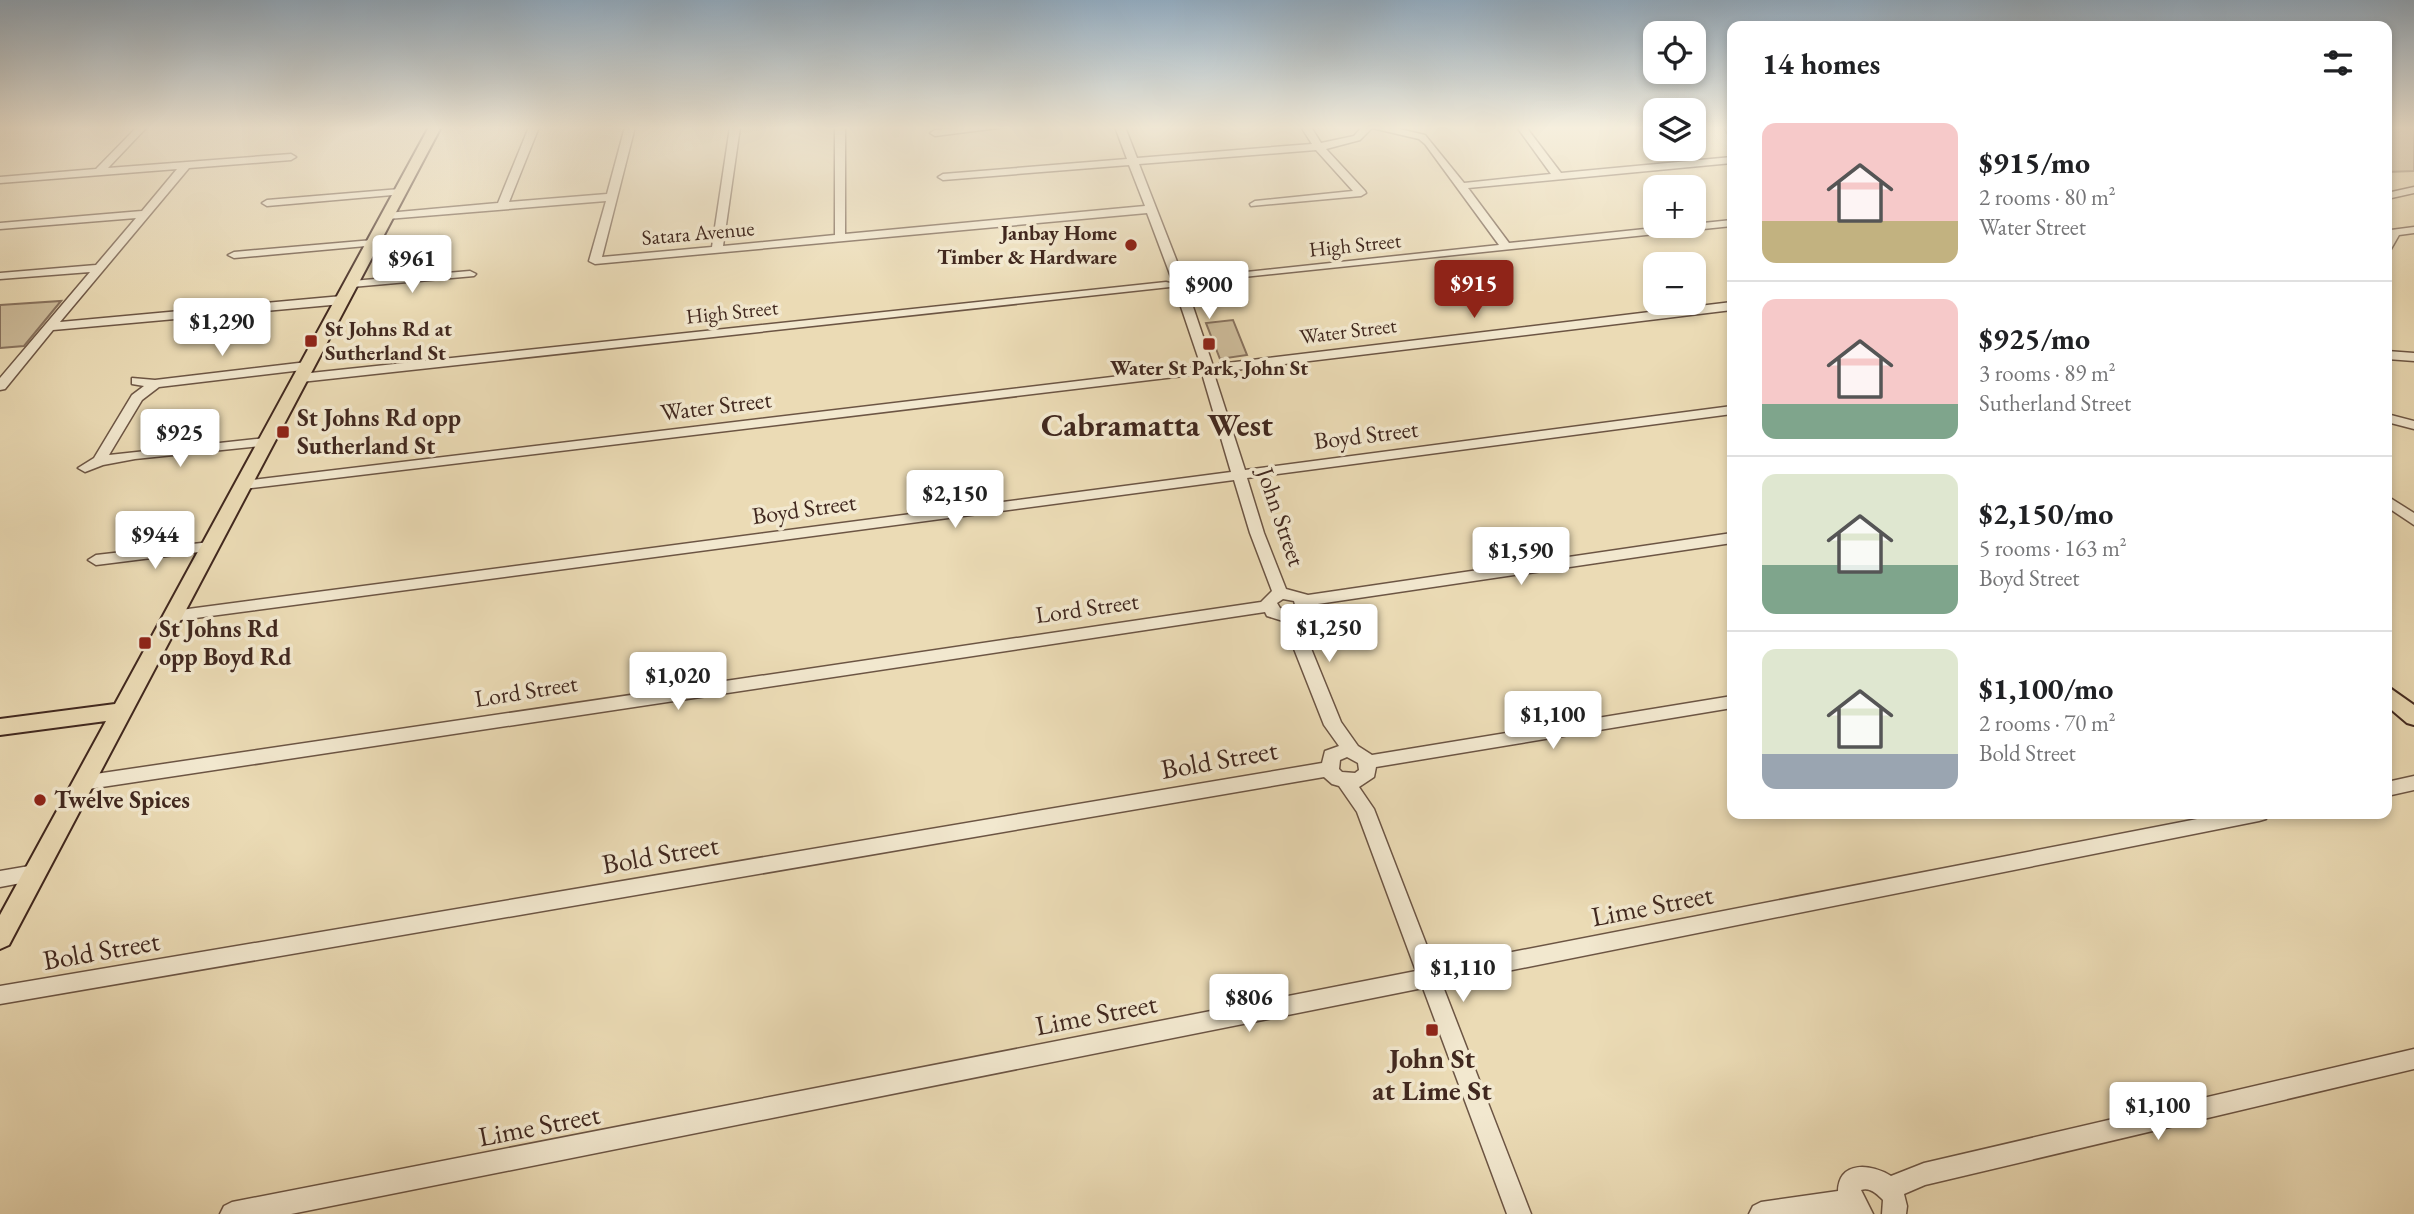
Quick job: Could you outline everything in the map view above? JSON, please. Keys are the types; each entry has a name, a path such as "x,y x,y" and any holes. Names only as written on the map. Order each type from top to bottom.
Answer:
{"main road":[{"path":"0,938 404,184"},
{"path":"2392,698 2414,717"},
{"path":"0,727 120,711"}],"street":[{"path":"0,386 170,184"},
{"path":"502,206 511,184"},
{"name":"Satara Avenue","path":"614,184 595,261 1151,209"},
{"path":"717,250 727,184"},
{"path":"840,184 840,239"},
{"name":"John Street","path":"1141,184 1179,283 1275,599"},
{"path":"1255,204 1361,193 1352,184"},
{"path":"1460,186 1489,184"},
{"path":"1460,186 1507,247"},
{"path":"2392,194 2414,190"},
{"path":"267,203 400,192"},
{"path":"387,216 610,197"},
{"path":"0,226 145,214"},
{"name":"High Street","path":"137,381 155,383 304,372 1179,283 1727,224"},
{"path":"2392,238 2395,232 2414,230"},
{"path":"234,255 373,243"},
{"path":"0,276 100,268"},
{"path":"49,327 347,292 470,274"},
{"name":"Water Street","path":"243,485 1727,307"},
{"path":"2392,355 2414,357"},
{"path":"99,461 136,398 155,383"},
{"name":"Boyd Street","path":"173,616 1727,411"},
{"path":"2392,419 2414,425"},
{"path":"85,468 99,461 267,442"},
{"path":"2392,504 2414,520"},
{"path":"1304,601 1304,610 1290,617 1278,615 1275,599 1291,593 1304,601 1727,538"},
{"path":"96,560 210,547"},
{"name":"Lord Street","path":"82,783 1275,599"},
{"path":"1290,617 1333,725 1339,757 1335,777 1727,703"},
{"path":"1339,757 1359,773 1365,809 1519,1214"},
{"name":"Bold Street","path":"0,995 1339,757"},
{"path":"2392,788 2414,783"},
{"name":"Lime Street","path":"232,1214 2234,819"},
{"path":"0,879 35,873"},
{"path":"1889,1189 1924,1174 2414,1059"},
{"path":"1761,1214 1788,1208 1856,1208 1849,1187 1856,1178 1875,1179 1889,1189 1896,1204 1894,1214"}],"shaded area":[{"path":"61,301 24,346 0,348 0,305"},
{"path":"1233,320 1247,355 1220,359 1206,323"}],"place":[{"name":"Janbay Home Timber & Hardware","path":"1131,245"},
{"name":"St Johns Rd at Sutherland St","path":"311,341"},
{"name":"Water St Park, John St","path":"1209,344"},
{"name":"St Johns Rd opp Sutherland St","path":"283,432"},
{"name":"St Johns Rd opp Boyd Rd","path":"145,643"},
{"name":"Twelve Spices","path":"40,800"},
{"name":"John St at Lime St","path":"1432,1030"}],"district":[{"name":"Cabramatta West","path":"1157,425"}]}
